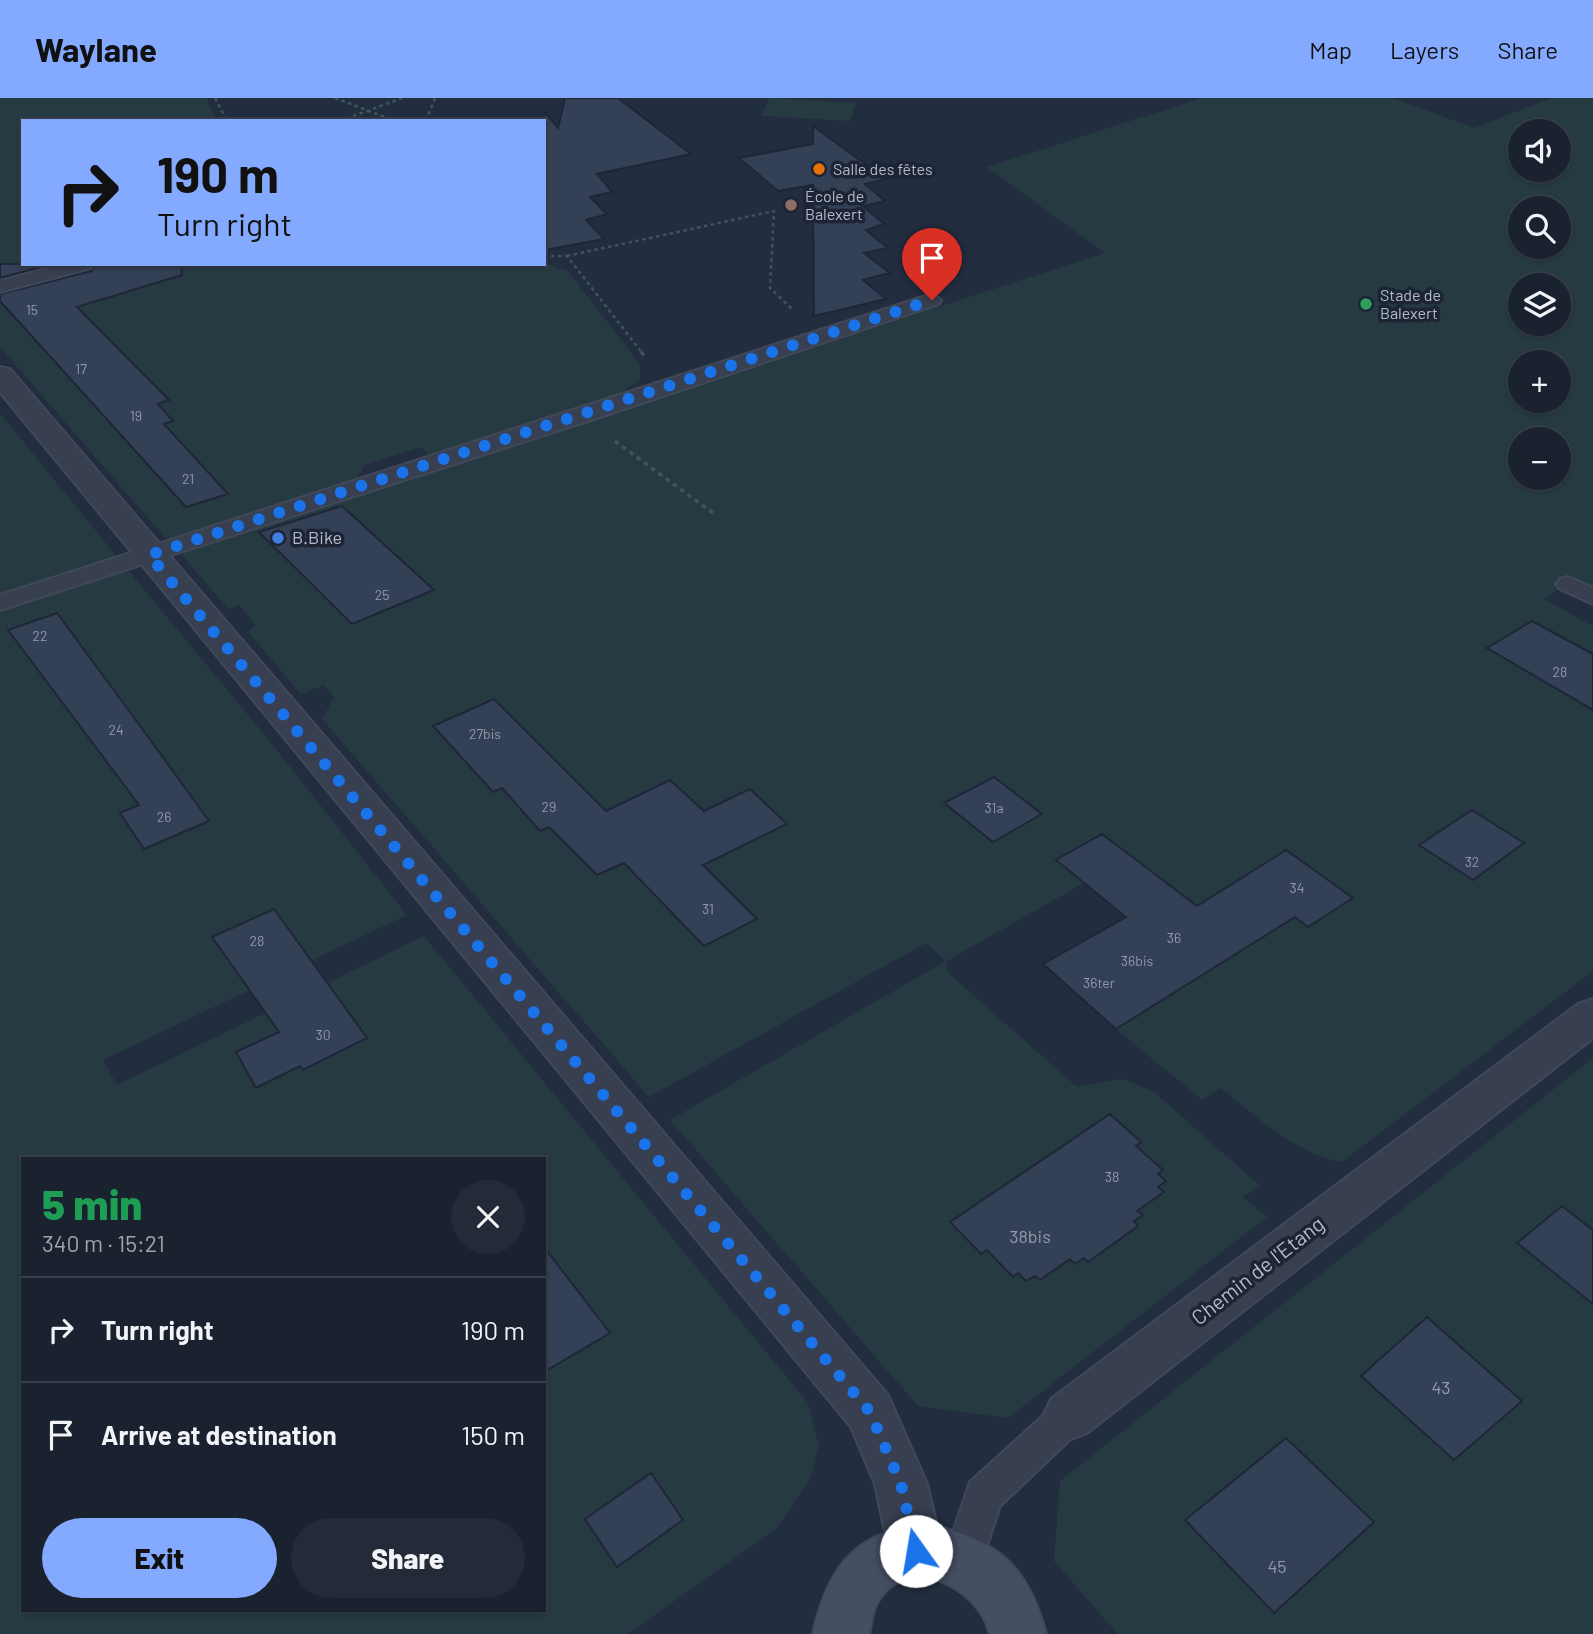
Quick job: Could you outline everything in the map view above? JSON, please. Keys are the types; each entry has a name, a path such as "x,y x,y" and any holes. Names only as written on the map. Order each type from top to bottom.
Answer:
{"street":[{"path":"0,374 870,1412 901,1484 940,1555"},
{"name":"Chemin de l'Etang","path":"1069,1416 1593,1014"},
{"path":"841,1634 847,1603 863,1578 887,1560 940,1555 988,1575 1006,1597 1018,1634"}],"lane":[{"path":"0,287 78,266"},
{"path":"0,603 581,417 932,300"},
{"path":"1569,584 1593,597"},
{"name":"Chemin de l'Etang","path":"940,1555 984,1495 1069,1416"}],"path":[{"path":"215,98 226,119"},
{"path":"335,98 390,119"},
{"path":"345,119 402,98"},
{"path":"427,119 435,98"},
{"path":"546,256 567,257 774,211 770,288 821,336"},
{"path":"567,257 668,386"},
{"path":"581,417 713,513"}],"green space":[{"path":"0,98 209,98 207,101 216,119 21,119 21,266 45,266 0,278"},
{"path":"769,98 856,103 850,121 761,116"},
{"path":"1202,98 1394,98 1474,128 1552,98 1593,98 1593,588 1576,579 1544,599 1593,626 1593,971 1342,1162 1325,1158 1293,1143 1262,1122 1221,1088 1202,1100 1116,1029 1192,979 1112,867 947,961 947,972 1077,1087 1122,1079 1153,1091 1259,1185 1243,1197 1267,1217 1008,1418 918,1406 670,1120 946,961 926,943 649,1097 322,719 334,697 324,685 301,694 248,632 256,625 239,605 228,609 180,553 1105,253 987,167"},
{"path":"546,264 568,271 640,364 640,379 599,403 571,414 431,457 421,447 365,465 354,483 169,542 0,347 0,297 113,266"},
{"path":"0,413 118,558 0,595"},
{"path":"128,570 268,739 407,915 103,1060 117,1085 424,936 808,1403 819,1446 811,1477 778,1527 628,1634 0,1634 0,611"},
{"path":"1593,1058 1593,1634 1118,1634 1054,1561 1060,1481"}],"building":[{"path":"565,98 618,98 691,154 597,174 612,192 590,197 607,214 586,220 604,239 546,250 544,111 558,128"},
{"path":"813,126 886,179 865,184 885,201 863,206 884,224 866,230 888,248 864,253 890,273 863,280 886,299 814,316 813,185 778,191 739,158 813,144"},
{"path":"0,264 45,266 0,278"},
{"path":"95,266 181,266 182,275 77,307 169,400 158,404 173,421 164,424 228,494 186,507 0,301 0,294 92,271"},
{"path":"342,506 434,590 352,624 259,532"},
{"path":"57,613 209,821 144,849 120,813 139,805 8,630"},
{"path":"1532,621 1593,654 1593,710 1487,648"},
{"path":"494,699 606,811 670,780 704,811 750,789 787,824 703,865 757,919 704,946 624,863 597,875 549,827 540,831 502,788 493,792 433,726"},
{"path":"994,777 1042,814 993,842 944,803"},
{"path":"1472,810 1524,843 1473,880 1419,845"},
{"path":"1102,834 1197,906 1286,850 1353,898 1308,927 1295,917 1116,1029 1043,964 1126,917 1056,860"},
{"path":"274,909 367,1038 303,1070 300,1066 256,1088 236,1052 279,1032 212,937"},
{"path":"1110,1114 1141,1142 1136,1146 1163,1170 1158,1174 1166,1181 1158,1187 1164,1192 1137,1211 1143,1215 1134,1221 1138,1226 1088,1262 1084,1258 1075,1264 1070,1259 1040,1280 1035,1276 1026,1281 1018,1273 1013,1277 987,1250 981,1254 950,1222"},
{"path":"1562,1206 1593,1230 1593,1304 1517,1243"},
{"path":"546,1250 610,1333 546,1371"},
{"path":"1427,1317 1522,1401 1454,1460 1361,1376"},
{"path":"1286,1438 1374,1522 1274,1613 1185,1520"},
{"path":"651,1473 683,1520 617,1567 585,1519"}],"place":[{"name":"Salle des fêtes","path":"819,169"},
{"name":"École de Balexert","path":"791,205"},
{"name":"Stade de Balexert","path":"1366,304"},
{"name":"B.Bike","path":"278,538"}],"route":[{"path":"916,1551 901,1484 870,1412 149,555 581,417 932,300"}]}
